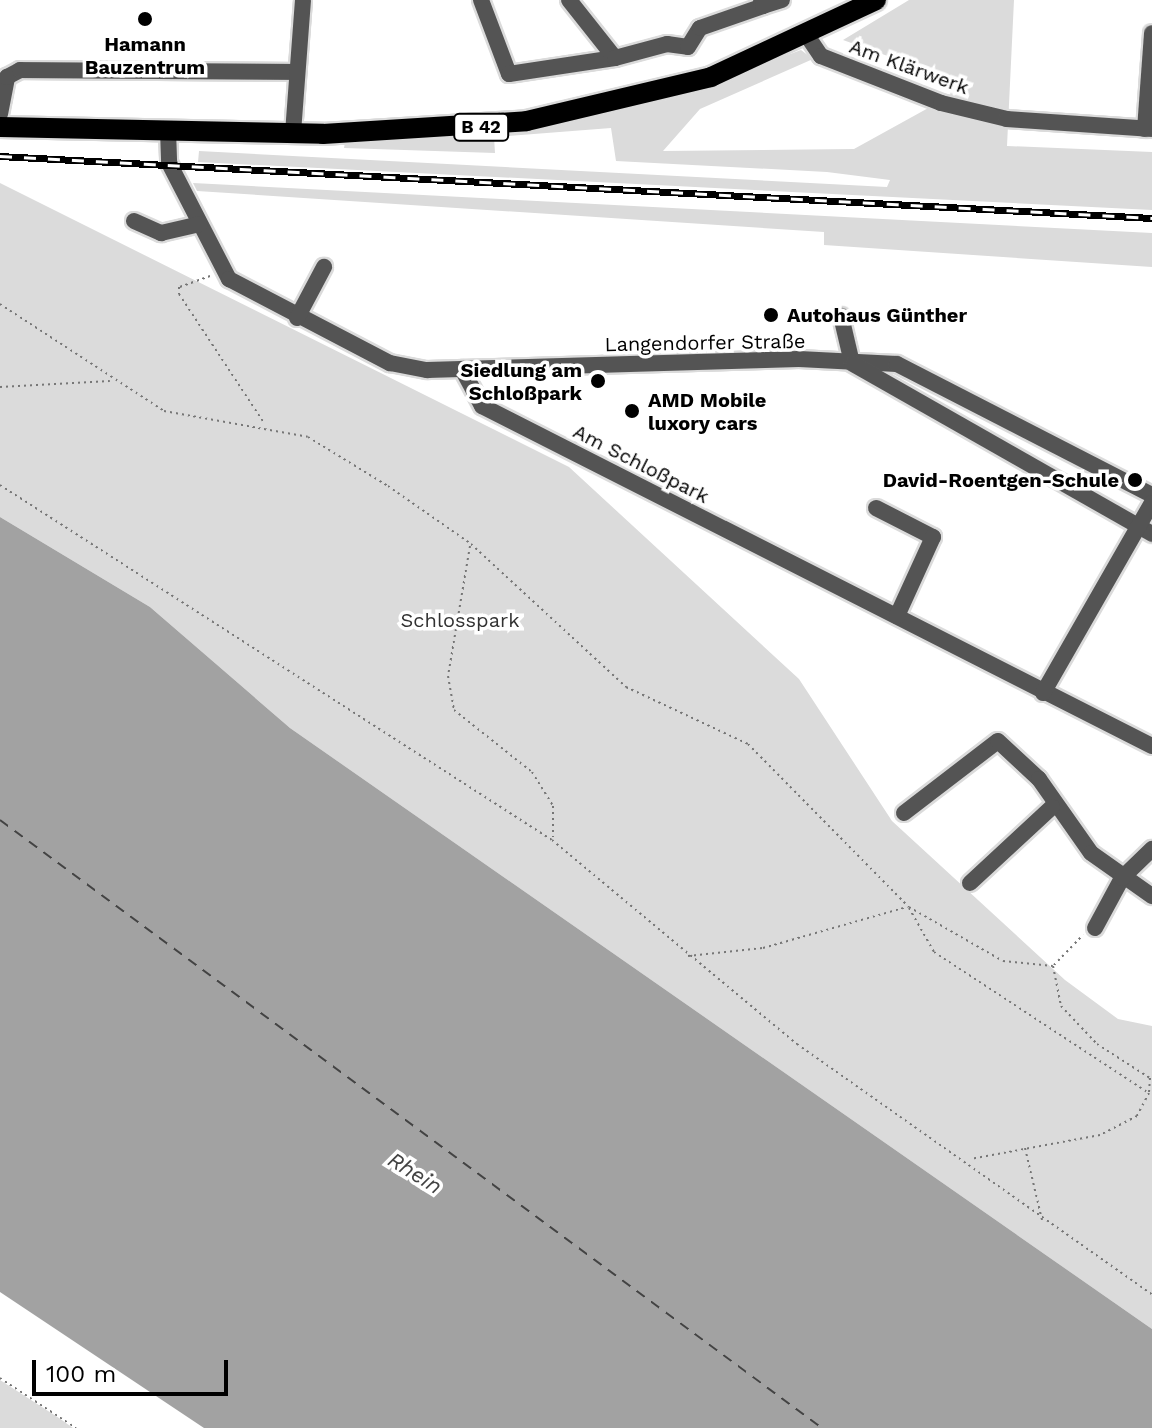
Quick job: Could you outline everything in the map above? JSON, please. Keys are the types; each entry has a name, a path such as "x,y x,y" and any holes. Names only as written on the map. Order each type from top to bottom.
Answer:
{"main road":[{"name":"B 42","path":"0,127 293,133 433,131 563,115 674,89 808,37 876,0"}],"street":[{"path":"293,133 303,0"},
{"path":"481,0 509,74 615,58 667,44 688,47 700,28 762,3 782,0"},
{"path":"569,0 615,58"},
{"path":"1148,129 1152,33"},
{"name":"Am Klärwerk","path":"808,37 821,56 1007,119 1148,129"},
{"path":"0,114 7,77 20,70 296,72"},
{"path":"168,130 169,163 222,272 297,318 399,366 462,369"},
{"path":"134,221 161,233 200,224"},
{"path":"297,318 324,267"},
{"path":"841,316 852,363 1145,531"},
{"name":"Langendorfer Straße","path":"462,369 897,364 1152,495"},
{"name":"Am Schloßpark","path":"462,369 482,406 1152,746"},
{"path":"1043,693 1145,531 1152,503"},
{"path":"876,508 933,537 897,616"},
{"path":"904,813 991,741 1039,779 1052,807 1122,878 1152,896"},
{"path":"970,883 1052,807"},
{"path":"1095,928 1122,878 1152,849"}],"path":[{"path":"222,272 179,287 179,294 264,424"},
{"path":"0,304 111,381 164,411 264,424 308,437 471,544 626,687 748,744 909,907 1003,961 1053,966 1095,928"},
{"path":"0,387 111,381"},
{"path":"0,485 552,840 685,956 881,1107 970,1159 1042,1221 1152,1294"},
{"path":"471,544 448,676 454,710 532,772 553,806 552,840"},
{"path":"685,956 763,948 909,907"},
{"path":"909,907 934,952 1149,1093"},
{"path":"970,1159 1100,1135 1137,1116 1149,1093 1151,1079 1097,1044 1061,1006 1053,966"},
{"path":"1025,1147 1042,1221"},
{"path":"0,1378 76,1428"}],"green space":[{"path":"909,0 1014,0 1007,146 1152,152 1152,210 198,162 199,151 887,187 890,180 827,172 616,161 611,128 494,137 495,153 344,148 345,142 535,126 667,100 801,50 813,59 700,109 663,151 854,149 950,96 952,79 843,40"},
{"name":"Schlosspark","path":"0,183 569,467 799,679 892,821 1065,980 1118,1019 1152,1026 1152,1329 290,728 150,607 0,517"},
{"path":"193,183 1152,233 1152,267 824,245 824,232 197,191"},
{"path":"0,1380 59,1418 73,1428 0,1428"}],"water":[{"name":"Rhein","path":"0,517 150,607 290,728 1152,1329 1152,1428 204,1428 0,1292"}],"ferry route":[{"path":"0,820 822,1428"}],"railway":[{"path":"0,156 1152,218"}],"place":[{"name":"Hamann Bauzentrum","path":"145,19"},
{"name":"Autohaus Günther","path":"771,315"},
{"name":"Siedlung am Schloßpark","path":"598,381"},
{"name":"AMD Mobile luxory cars","path":"632,411"},
{"name":"David-Roentgen-Schule","path":"1135,480"}]}
